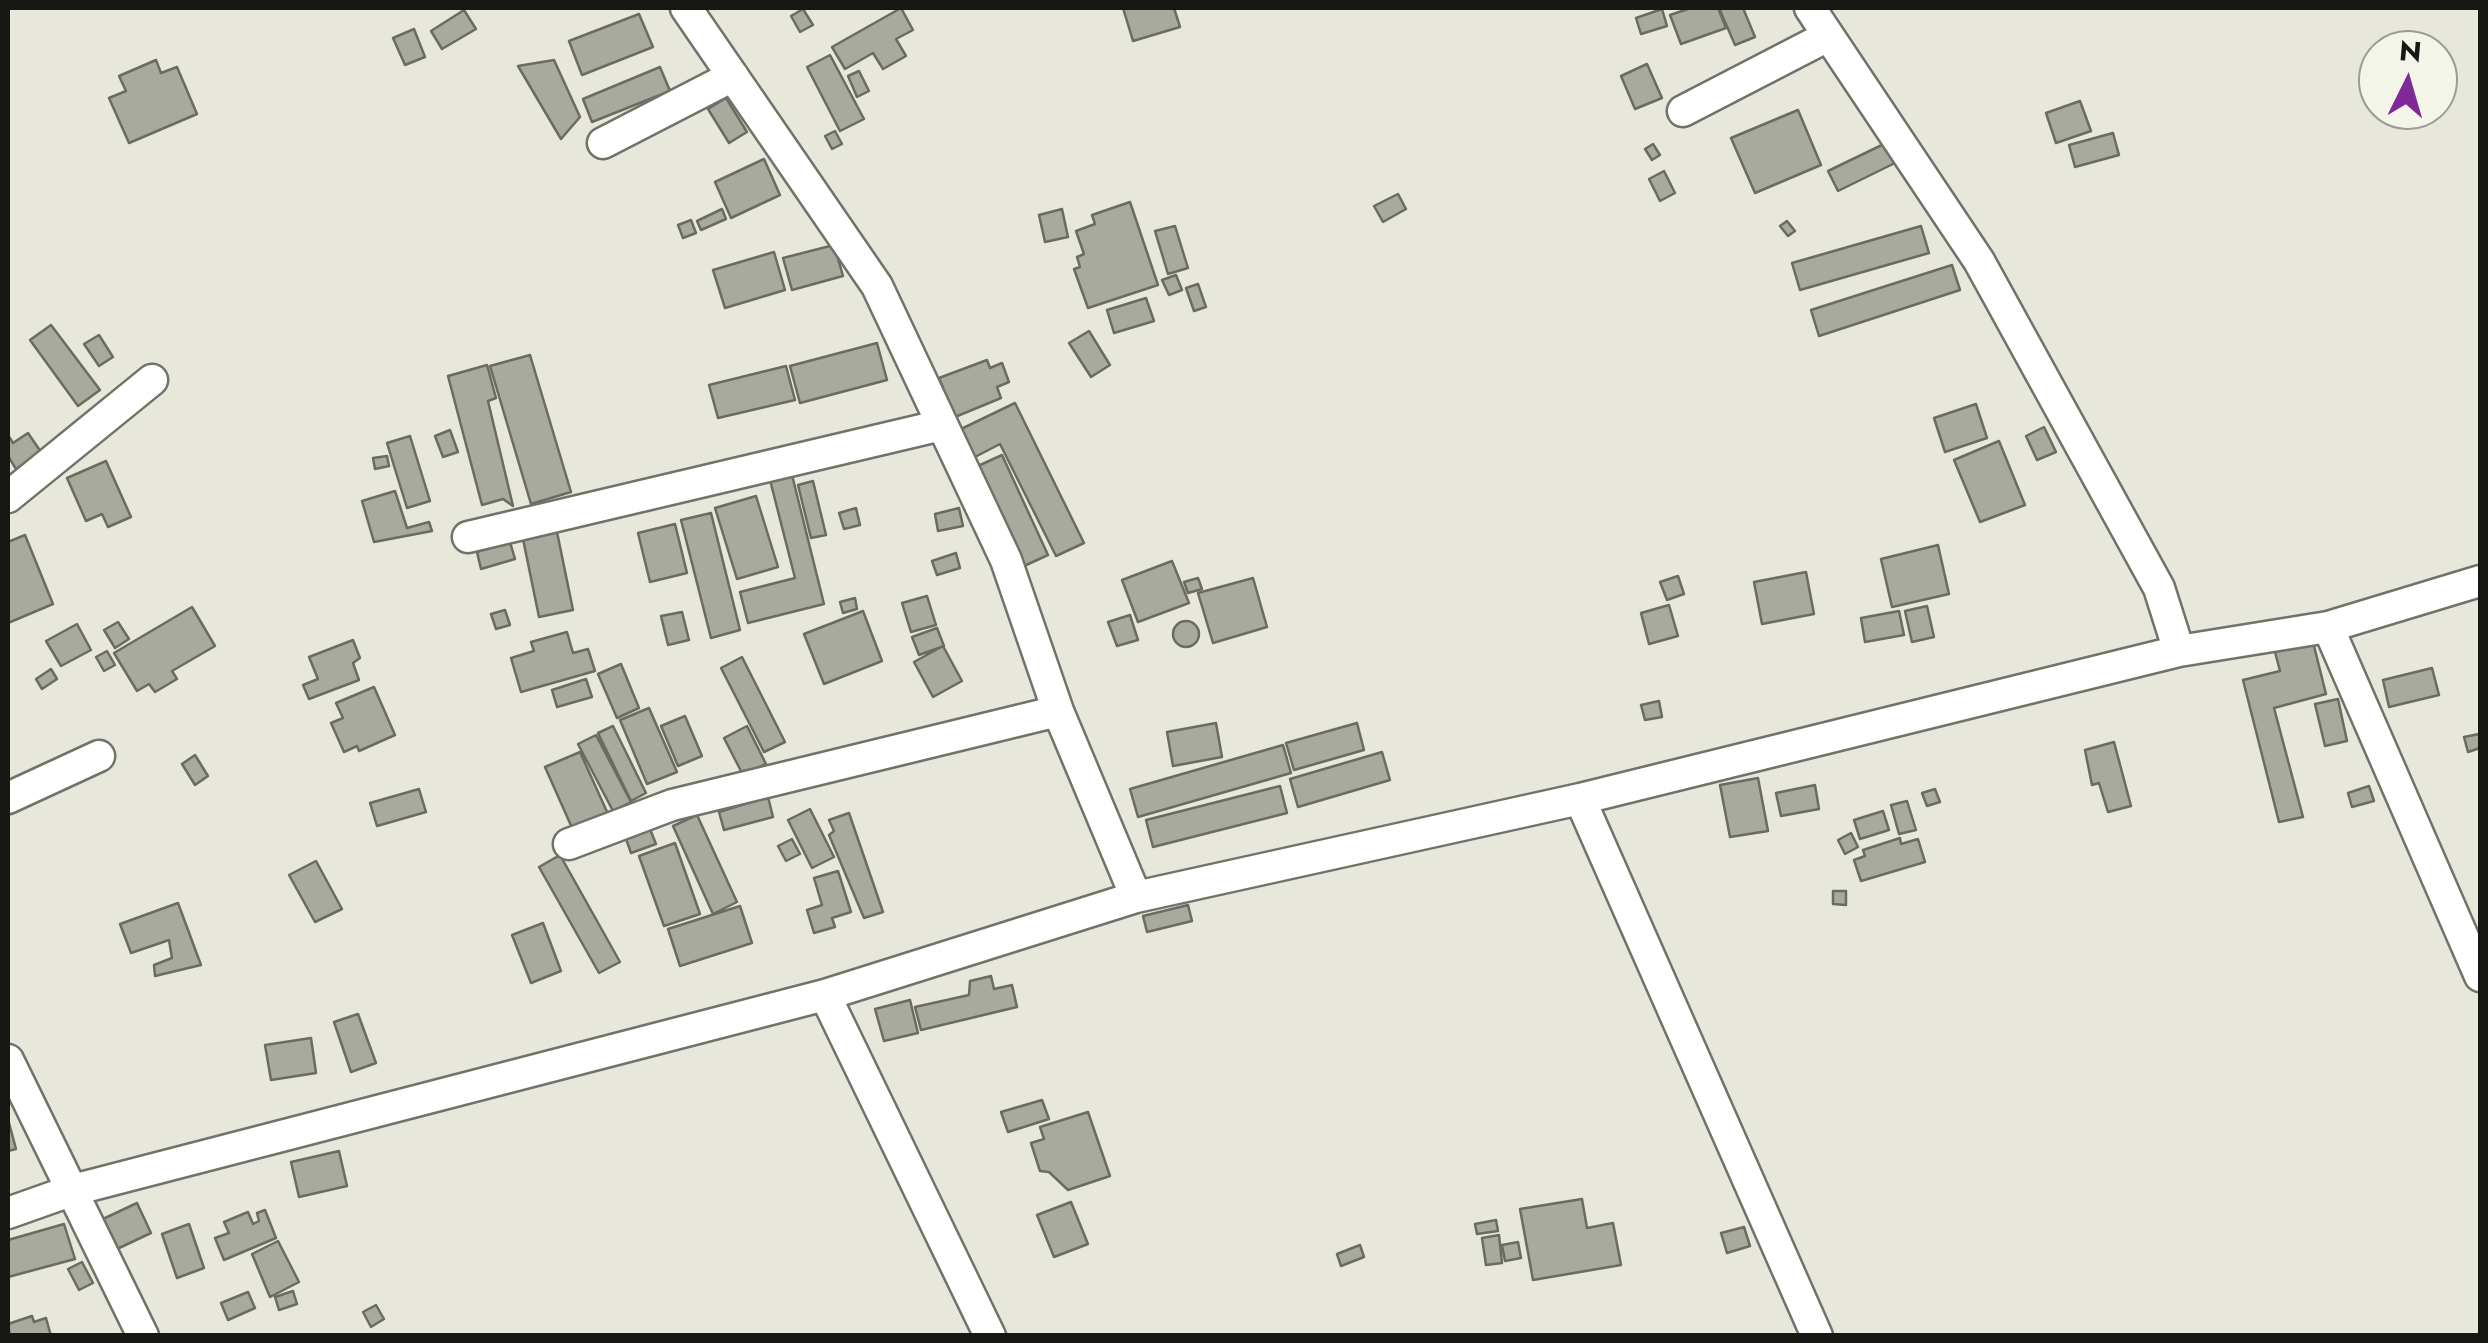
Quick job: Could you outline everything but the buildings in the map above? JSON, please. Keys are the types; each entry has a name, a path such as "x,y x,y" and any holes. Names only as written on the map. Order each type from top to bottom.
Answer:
{"street":[{"path":"686,8 877,286 1006,560 1058,711 1136,897"},
{"path":"1810,8 1979,261 2159,588 2179,652"},
{"path":"1683,111 1828,36"},
{"path":"603,143 733,76"},
{"path":"8,498 152,380"},
{"path":"468,537 942,425"},
{"path":"8,1213 73,1190 824,995 1136,897 1580,799 2179,652 2328,627 2480,581"},
{"path":"2328,627 2480,976"},
{"path":"570,844 672,805 1058,711"},
{"path":"8,798 99,756"},
{"path":"1580,799 1817,1336"},
{"path":"824,995 990,1336"},
{"path":"8,1060 143,1336"}]}
